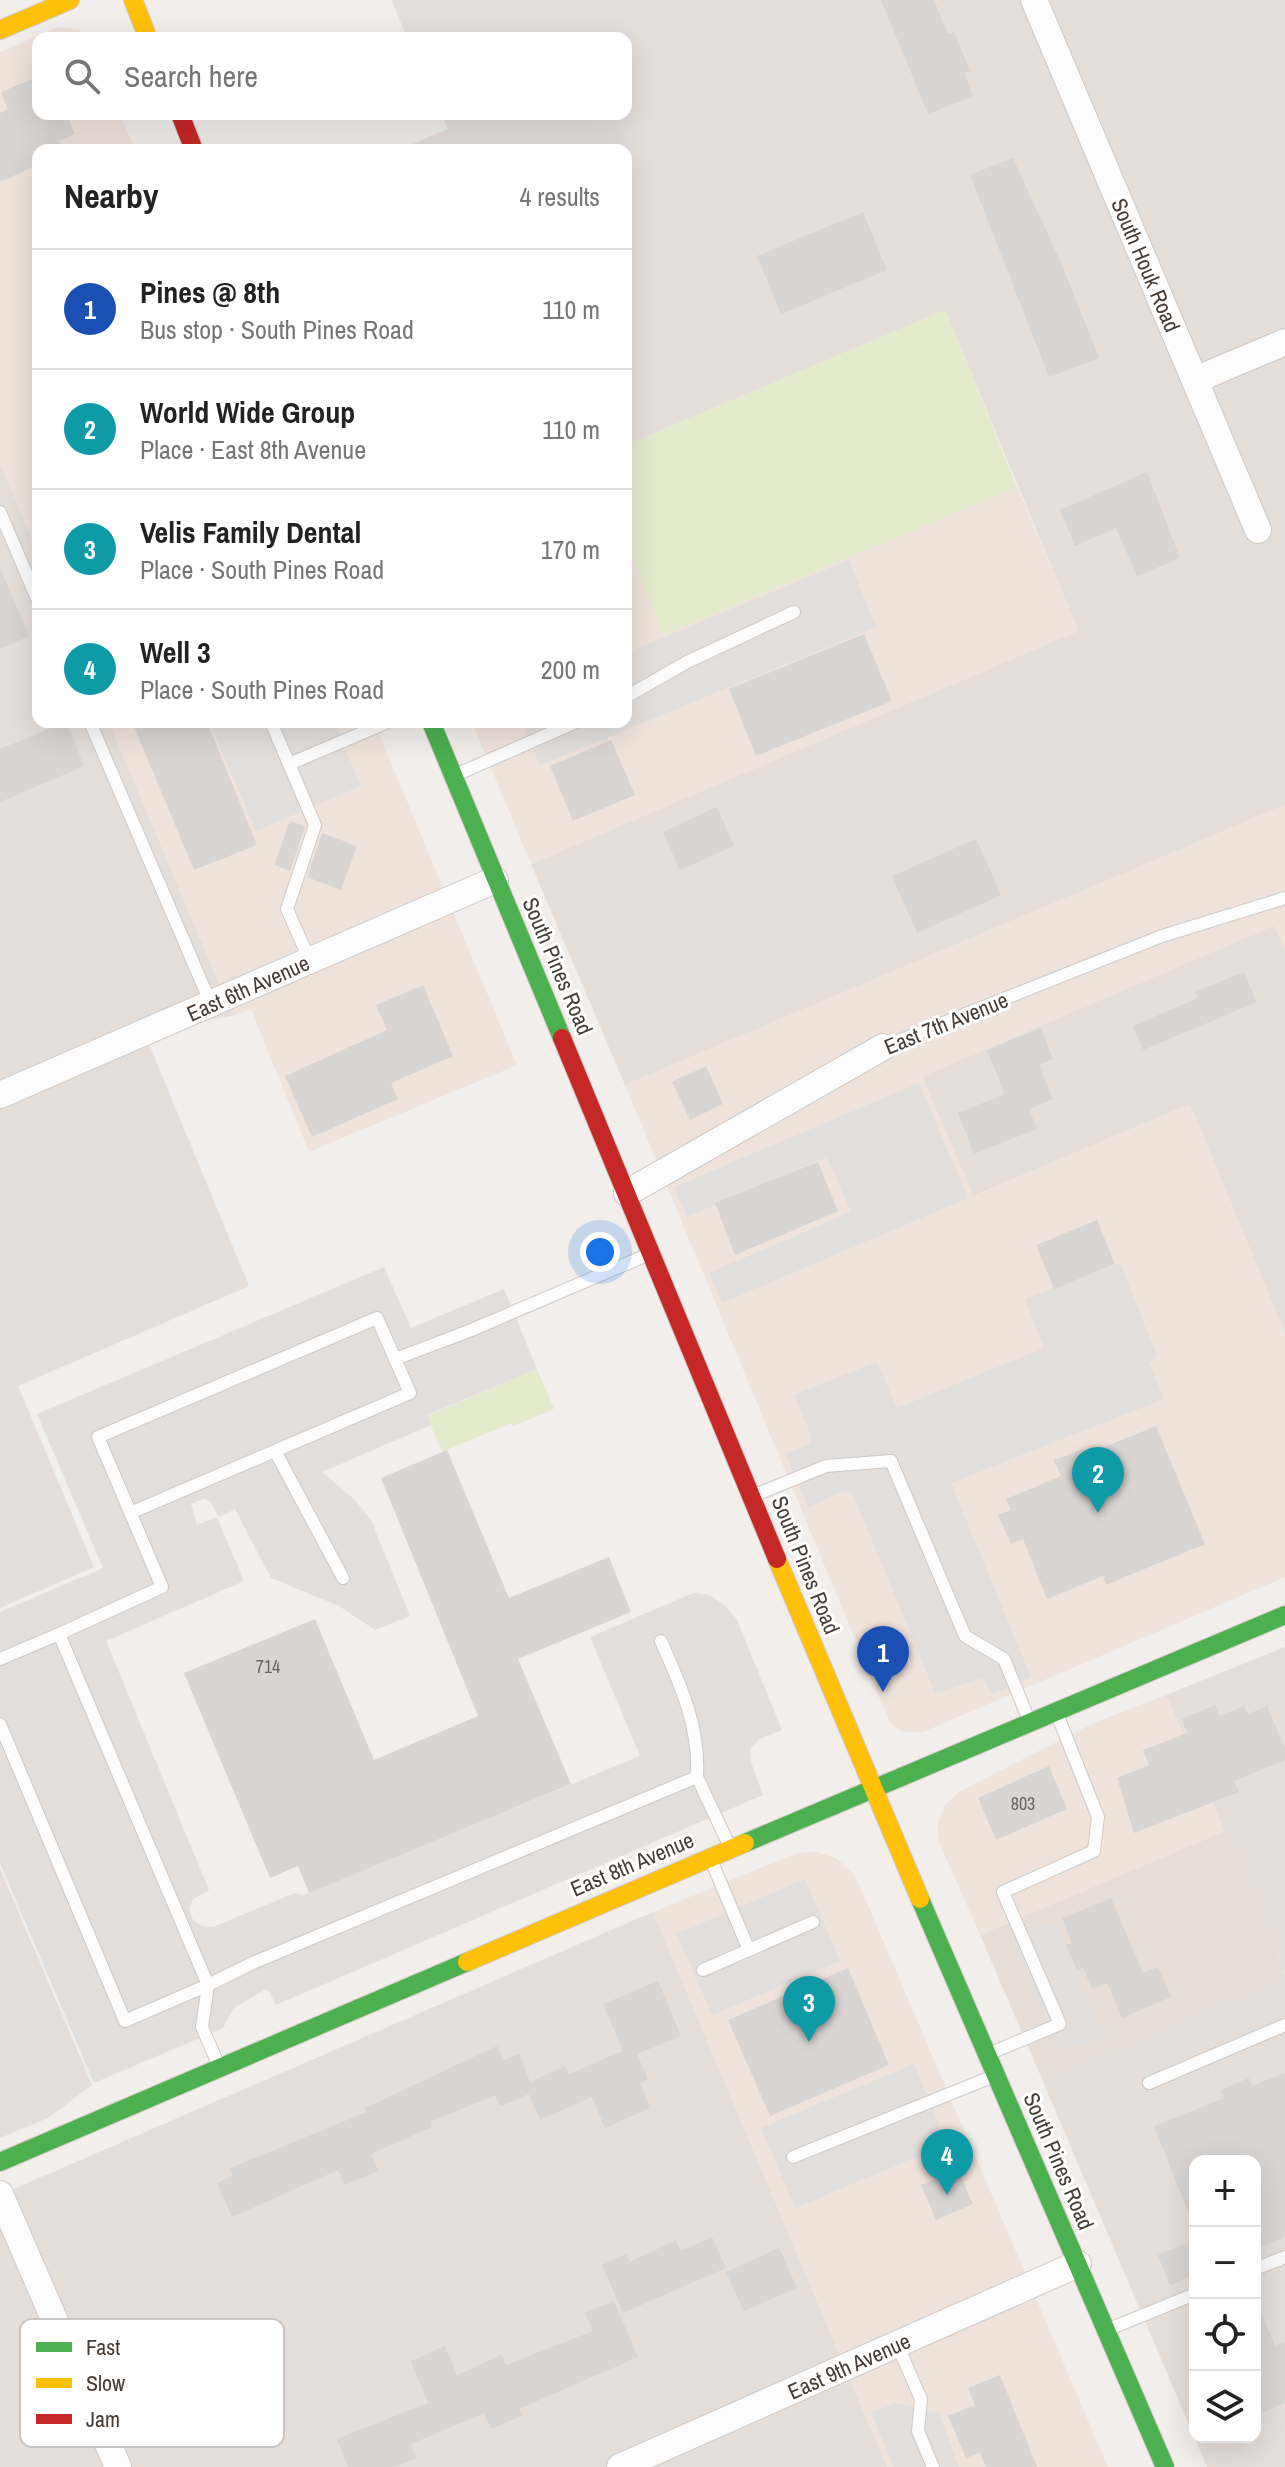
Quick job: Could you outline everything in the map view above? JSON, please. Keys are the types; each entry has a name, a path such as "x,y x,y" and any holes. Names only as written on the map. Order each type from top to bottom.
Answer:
{"main road":[{"path":"0,30 70,0"},
{"path":"133,0 146,32"},
{"path":"182,120 192,144"},
{"name":"South Pines Road","path":"433,728 872,1788 1165,2467"},
{"name":"East 8th Avenue","path":"0,2162 1029,1721 1285,1615"}],"street":[{"name":"South Houk Road","path":"1034,0 1258,530"},
{"path":"1195,380 1285,342"},
{"name":"East 6th Avenue","path":"0,1095 495,880"},
{"name":"East 7th Avenue","path":"627,1193 883,1047"},
{"path":"0,2194 54,2319"},
{"name":"East 9th Avenue","path":"620,2467 1078,2264"},
{"path":"109,2447 118,2467"}],"lane":[{"path":"0,512 32,587"},
{"path":"632,694 687,662 794,612"},
{"path":"93,728 211,1004"},
{"path":"274,728 315,825 287,909 310,961"},
{"path":"289,764 374,728"},
{"path":"453,776 562,728"},
{"name":"East 7th Avenue","path":"883,1047 1162,936 1285,898"},
{"path":"395,1359 469,1331 651,1253"},
{"path":"0,1659 162,1587 130,1513 98,1437 377,1318 410,1393 130,1513"},
{"path":"275,1451 343,1578"},
{"path":"752,1496 826,1466 891,1461 965,1636 1004,1659 1029,1721"},
{"path":"59,1634 208,1985 202,2027 220,2068"},
{"path":"661,1641 693,1722 699,1749 697,1777 731,1848"},
{"path":"988,2055 1060,2024 1003,1892 1094,1851 1098,1817 1056,1711"},
{"path":"0,1724 125,2021 697,1777"},
{"path":"710,1857 749,1950"},
{"path":"703,1970 813,1922"},
{"path":"1149,2083 1285,2025"},
{"path":"793,2157 996,2075"},
{"path":"1261,2267 1285,2257"},
{"path":"1107,2331 1189,2297"},
{"path":"897,2344 921,2399 918,2431 933,2467"}],"shaded area":[{"path":"391,0 1285,0 1285,805 625,1085 531,864 1078,630 945,310 632,442 632,144 412,144 448,129 444,120 632,120 632,32 405,32"},
{"path":"58,27 80,32 46,32"},
{"path":"32,38 32,120 122,120 132,144 32,144 32,539 0,463 0,52"},
{"path":"0,463 32,539 32,728 112,728 233,1016 205,1020 149,1044 249,1286 18,1386 94,1567 0,1608"},
{"path":"1017,487 1079,631 531,864 474,728 632,728 632,557 664,634"},
{"path":"849,560 876,627 632,727 632,650"},
{"path":"112,728 377,728 517,1065 309,1152 251,1009 233,1016"},
{"path":"212,728 337,728 361,786 256,831"},
{"path":"524,728 630,728 540,765"},
{"path":"1285,805 1285,949 1274,926 922,1077 974,1196 1190,1104 1285,1334 1285,1577 923,1732 902,1732 889,1721 625,1085"},
{"path":"1275,925 1285,949 1285,1334 1190,1104 973,1196 922,1076"},
{"path":"919,1083 968,1198 722,1303 709,1273 851,1212 827,1157 687,1217 674,1187"},
{"path":"1285,1199 1285,1312 1284,1312 1245,1216"},
{"path":"1120,1263 1157,1356 1149,1363 1164,1399 951,1483 1031,1677 993,1694 983,1678 935,1693 853,1494 845,1491 808,1507 785,1454 809,1444 812,1438 794,1395 877,1362 897,1408 1044,1348 1025,1299"},
{"path":"384,1267 411,1328 504,1289 537,1369 427,1415 431,1425 322,1472 354,1499 371,1520 410,1616 375,1630 339,1606 271,1578 235,1509 219,1517 210,1501 203,1499 191,1504 197,1525 217,1517 244,1581 106,1641 209,1890 193,1899 189,1908 193,1920 202,1926 213,1927 295,1893 303,1895 640,1756 590,1637 693,1593 709,1595 726,1606 737,1620 782,1730 758,1740 750,1750 763,1795 276,2005 269,1991 264,1990 234,2008 223,2028 94,2083 0,1863 0,1612 103,1568 37,1414"},
{"path":"1285,1647 1285,1972 1166,1695"},
{"path":"1166,1695 1225,1831 980,1935 939,1842 937,1825 945,1805 960,1791 1096,1722"},
{"path":"1225,1831 1285,1973 1041,2077 980,1935"},
{"path":"817,1852 836,1858 855,1875 1108,2467 887,2467 653,1912 797,1853"},
{"path":"0,1869 92,2085 48,2118 0,2138"},
{"path":"805,1879 840,1961 712,2015 677,1934"},
{"path":"653,1912 887,2467 0,2467 0,2195"},
{"path":"1055,1921 1103,2034 1058,2053 1010,1939"},
{"path":"1285,1973 1285,2467 1207,2467 1197,2443 1261,2443 1261,2155 1189,2155 1189,2425 1041,2077"},
{"path":"914,2064 947,2144 795,2208 761,2128"},
{"path":"895,2403 939,2413 959,2467 894,2467 871,2413"}],"green space":[{"path":"945,310 1017,487 664,635 632,558 632,442"},
{"path":"537,1369 554,1409 442,1452 427,1416"}],"building":[{"path":"881,0 934,0 948,34 954,32 970,71 964,73 973,96 928,114"},
{"path":"32,79 32,120 69,120 75,134 59,141 60,144 32,144 32,168 0,182 0,113 8,109 1,92"},
{"path":"1013,158 1062,265 1099,358 1049,377 970,175"},
{"path":"863,212 887,270 781,314 757,256"},
{"path":"1147,472 1180,558 1137,576 1116,528 1075,546 1060,510"},
{"path":"0,568 29,636 0,649"},
{"path":"864,634 892,701 756,756 729,689"},
{"path":"51,728 68,728 84,766 0,802 0,749"},
{"path":"135,728 209,728 257,845 194,870"},
{"path":"611,740 635,795 573,821 550,766"},
{"path":"717,807 734,846 680,870 663,832"},
{"path":"290,821 305,826 290,871 274,865"},
{"path":"322,833 357,846 341,890 307,877"},
{"path":"976,839 1001,895 917,933 892,876"},
{"path":"1244,972 1257,1002 1143,1050 1133,1026 1198,998 1195,992"},
{"path":"423,985 453,1056 391,1083 398,1099 312,1137 285,1076 387,1030 376,1005"},
{"path":"1041,1028 1053,1059 1039,1065 1053,1099 1029,1109 1037,1129 974,1154 958,1113 1005,1094 987,1050"},
{"path":"706,1066 723,1104 690,1120 672,1082"},
{"path":"818,1162 838,1211 735,1255 715,1203"},
{"path":"1097,1220 1115,1264 1054,1289 1036,1245"},
{"path":"1156,1426 1205,1544 1106,1585 1103,1576 1047,1599 1023,1539 1011,1544 998,1515 1011,1510 1006,1499 1061,1476 1054,1460 1083,1449 1085,1455"},
{"path":"447,1450 509,1598 609,1557 631,1612 518,1659 571,1784 309,1893 298,1866 270,1878 184,1673 315,1619 374,1760 478,1716 381,1478"},
{"path":"1215,1705 1219,1716 1244,1706 1248,1714 1267,1706 1285,1748 1285,1760 1234,1781 1239,1792 1134,1833 1117,1778 1149,1765 1143,1750 1187,1733 1182,1719"},
{"path":"1049,1766 1067,1809 996,1840 978,1798"},
{"path":"1111,1898 1143,1973 1158,1967 1171,1997 1122,2018 1107,1983 1092,1989 1083,1968 1077,1970 1066,1945 1072,1943 1062,1918"},
{"path":"848,1968 889,2065 770,2116 728,2020"},
{"path":"658,1981 681,2036 637,2054 648,2079 640,2083 650,2108 605,2128 592,2097 540,2120 529,2094 500,2106 495,2095 430,2122 432,2127 371,2154 378,2171 345,2185 338,2170 232,2217 217,2183 233,2175 230,2168 367,2112 365,2108 497,2046 503,2060 519,2054 530,2082 565,2066 569,2074 623,2051 603,2004"},
{"path":"1285,2073 1285,2237 1261,2247 1261,2155 1189,2155 1189,2214 1154,2126 1224,2098 1220,2090 1249,2078 1252,2086"},
{"path":"958,2170 973,2204 936,2220 921,2185"},
{"path":"712,2237 726,2268 623,2313 602,2265 626,2254 630,2262 676,2240 681,2251"},
{"path":"1189,2242 1189,2277 1170,2285 1158,2255"},
{"path":"779,2248 797,2288 744,2311 726,2272"},
{"path":"614,2301 638,2357 519,2409 522,2416 491,2429 484,2413 411,2444 417,2458 394,2467 348,2467 337,2439 428,2403 411,2361 445,2346 457,2375 502,2355 506,2365 593,2331 585,2313"},
{"path":"1261,2312 1275,2346 1285,2342 1285,2403 1261,2413"},
{"path":"1000,2375 1037,2467 986,2467 980,2453 966,2458 948,2416 975,2405 968,2388"}],"traffic: fast":[{"path":"433,728 562,1038"},
{"path":"745,1843 1285,1615"},
{"path":"920,1899 1165,2467"},
{"path":"0,2162 467,1962"}],"traffic: slow":[{"path":"0,30 70,0"},
{"path":"133,0 146,32"},
{"path":"777,1559 920,1899"},
{"path":"467,1962 745,1843"}],"traffic: jam":[{"path":"182,120 192,144"},
{"path":"562,1038 777,1559"}],"place":[{"name":"World Wide Group","path":"1098,1513"},
{"name":"Pines @ 8th","path":"883,1692"},
{"name":"Velis Family Dental","path":"809,2042"},
{"name":"Well 3","path":"947,2195"}]}
